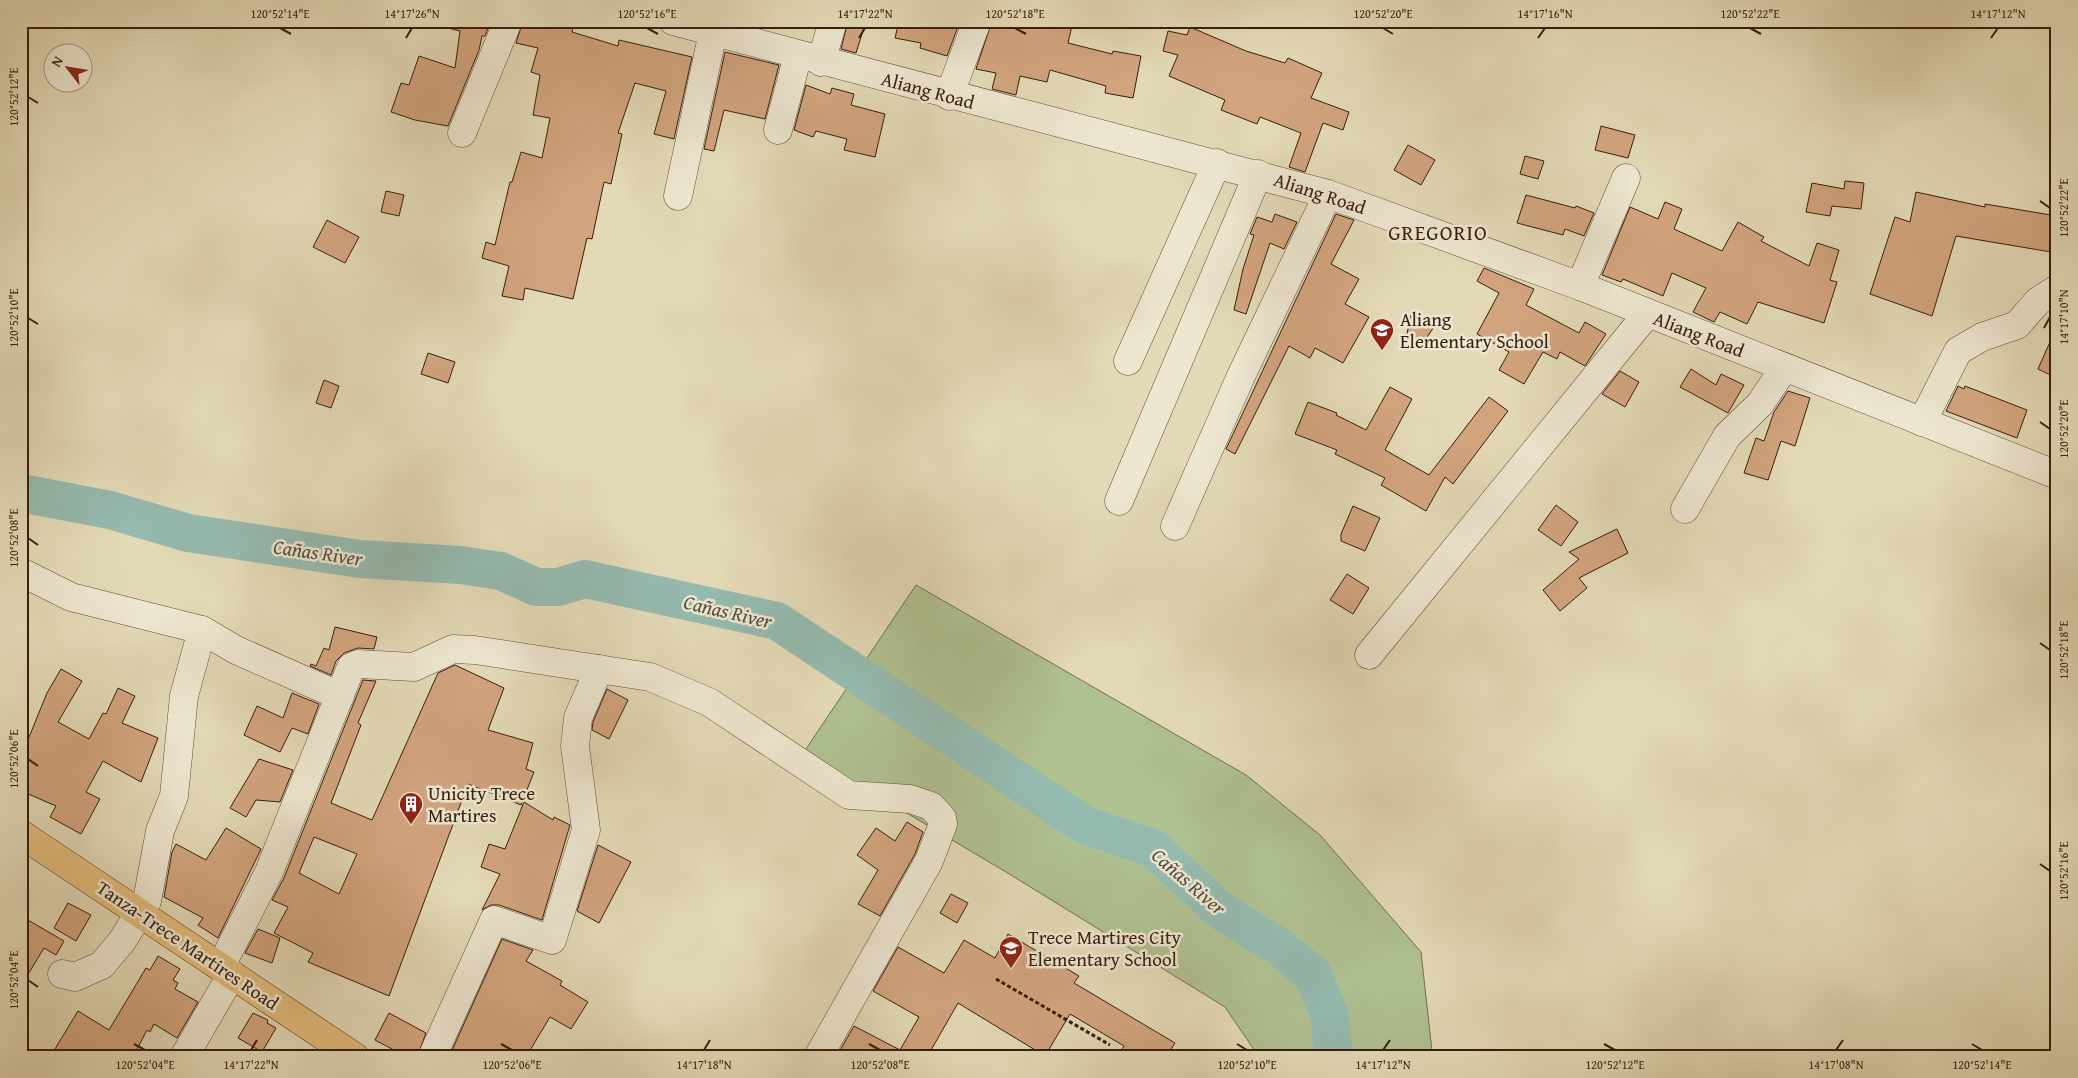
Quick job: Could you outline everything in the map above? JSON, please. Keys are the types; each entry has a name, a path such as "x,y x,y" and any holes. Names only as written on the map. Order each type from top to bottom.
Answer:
{"main road":[{"name":"Tanza-Trece Martires Road","path":"21,834 355,1057"}],"street":[{"path":"462,134 508,21"},
{"name":"Aliang Road","path":"673,21 949,96 1217,163 1328,194 1580,286 2057,475"},
{"path":"778,130 810,58 833,21"},
{"path":"949,96 977,21"},
{"path":"678,196 713,32"},
{"path":"1128,361 1217,163"},
{"path":"1119,501 1258,174"},
{"path":"1580,286 1626,178"},
{"path":"1175,526 1241,376 1328,194"},
{"path":"1922,422 1958,351 1982,337 2017,325 2038,301 2057,289"},
{"path":"1369,655 1647,314"},
{"path":"1685,509 1727,436 1760,404 1784,368"},
{"path":"21,572 71,597 202,630 236,650 340,696"},
{"path":"62,974 75,977 102,965 122,941 147,902 160,831 174,796 184,696 202,630"},
{"path":"184,1057 227,970 269,872 351,667 358,664 414,667 453,650 475,650 650,677 709,702 849,795 910,799 931,806 942,818 942,830 929,861 818,1057"},
{"path":"432,1057 494,920 552,940 586,830 575,746 578,718 599,670"}],"path":[{"path":"996,979 1110,1045"}],"green space":[{"path":"916,585 1246,775 1320,835 1421,952 1432,1051 1437,1057 1259,1057 1225,1007 1006,872 804,752"}],"building":[{"path":"449,21 491,21 485,36 482,36 479,50 448,126 415,120 391,112 401,83 409,85 419,56 455,68 460,31 448,28"},
{"path":"523,21 562,21 574,24 572,32 618,46 619,40 692,57 674,139 654,134 666,91 635,83 618,133 622,134 611,184 604,182 592,239 587,238 573,299 525,288 523,300 502,296 509,266 482,258 486,242 495,245 510,182 512,182 521,152 542,158 550,118 533,115 540,75 531,72 538,48 516,43"},
{"path":"848,21 866,21 856,53 841,49"},
{"path":"899,21 960,21 947,56 920,48 921,43 895,38"},
{"path":"992,21 1073,21 1068,43 1112,54 1113,51 1141,56 1133,98 1105,93 1106,86 1050,70 1047,82 1020,76 1016,95 992,89 996,73 976,69"},
{"path":"1190,27 1246,51 1285,63 1288,58 1322,73 1311,98 1349,112 1343,130 1323,123 1305,172 1289,167 1301,133 1260,117 1257,124 1221,110 1225,100 1169,76 1178,55 1163,51 1168,31 1187,35"},
{"path":"725,52 779,65 765,119 724,110 714,151 704,149"},
{"path":"806,85 830,94 832,88 854,94 851,105 885,114 875,157 844,150 847,139 816,131 813,137 794,130"},
{"path":"1601,126 1635,135 1628,158 1595,150"},
{"path":"1408,145 1435,160 1421,185 1394,170"},
{"path":"1525,156 1544,161 1538,179 1520,174"},
{"path":"1845,181 1864,183 1861,209 1832,206 1830,216 1806,212 1812,183 1844,189"},
{"path":"386,191 404,195 399,216 381,212"},
{"path":"1916,192 1985,207 1985,204 2057,216 2057,253 1956,236 1932,316 1870,294 1895,217 1910,222"},
{"path":"1526,195 1575,208 1576,206 1594,213 1584,236 1565,229 1563,235 1517,223"},
{"path":"1665,202 1682,209 1674,229 1722,251 1738,222 1764,237 1761,241 1809,266 1817,243 1839,250 1830,280 1837,282 1824,323 1758,302 1747,324 1720,312 1714,322 1693,312 1706,288 1672,273 1663,296 1623,279 1621,282 1602,275 1630,207 1658,219"},
{"path":"1275,214 1297,222 1284,249 1270,243 1246,314 1234,310 1243,269 1254,235 1250,234 1257,217 1272,222"},
{"path":"1336,214 1354,220 1331,264 1359,279 1345,304 1369,317 1343,363 1315,348 1310,358 1289,346 1235,454 1226,449"},
{"path":"327,220 359,237 345,263 313,247"},
{"path":"1484,268 1534,289 1526,305 1579,333 1585,322 1606,334 1585,366 1560,352 1557,359 1543,352 1524,384 1499,370 1509,352 1477,334 1499,293 1477,281"},
{"path":"1411,315 1438,321 1421,346 1405,343"},
{"path":"2057,326 2057,378 2038,369"},
{"path":"428,353 455,362 448,383 421,374"},
{"path":"1691,369 1716,385 1721,374 1744,385 1728,413 1680,387"},
{"path":"1620,371 1639,382 1625,407 1602,394"},
{"path":"324,380 339,386 331,408 316,403"},
{"path":"1958,386 1964,389 1965,386 2027,410 2017,438 1946,411"},
{"path":"1390,387 1412,399 1385,450 1429,475 1489,397 1508,411 1453,484 1445,477 1426,511 1381,485 1385,478 1335,454 1337,450 1295,434 1308,402 1337,413 1336,415 1366,430"},
{"path":"1788,391 1810,398 1795,446 1781,441 1768,480 1744,473 1756,438 1764,441 1774,412"},
{"path":"1556,505 1578,522 1561,546 1538,530"},
{"path":"1353,506 1380,518 1365,551 1341,541 1341,534"},
{"path":"1617,529 1628,553 1579,578 1587,588 1560,611 1543,590 1579,559 1569,552"},
{"path":"1347,574 1369,588 1353,614 1330,600"},
{"path":"335,627 377,637 374,649 358,648 344,653 336,661 331,675 310,666 311,664 316,666 324,648 329,650"},
{"name":"Unicity Trece Martires","path":"455,665 504,688 488,730 533,743 526,769 534,772 521,805 468,784 389,996 308,962 313,953 274,933 288,907 272,900 284,878 363,680 376,681 358,723 361,725 331,803 372,820 438,673","holes":["314,837 357,854 339,894 299,873"]},
{"path":"61,669 82,681 58,722 89,739 103,713 106,714 118,688 135,696 122,723 158,738 141,782 103,761 86,792 100,799 81,834 50,817 56,806 26,793 29,786 21,781 21,761 29,749 25,747 47,693"},
{"path":"607,689 628,700 609,739 592,730 593,722"},
{"path":"292,693 319,704 308,734 292,728 280,752 244,735 257,706 283,718"},
{"path":"259,759 293,770 280,802 256,800 246,817 230,808"},
{"path":"524,802 553,820 554,817 570,825 542,920 499,905 491,905 482,910 500,874 481,867 489,844 505,849"},
{"path":"907,822 923,832 915,854 880,916 858,904 878,870 857,855 876,828 895,841"},
{"path":"226,828 261,849 218,938 198,925 203,918 164,897 172,852 176,844 206,860"},
{"path":"598,845 631,862 599,923 577,911"},
{"path":"951,894 968,903 957,923 940,913"},
{"path":"68,903 91,915 76,941 54,928"},
{"path":"21,916 64,941 56,955 44,948 21,986"},
{"path":"258,929 280,938 272,963 245,953"},
{"path":"1008,934 1079,976 1074,983 1175,1043 1166,1057 1117,1057 1124,1046 1070,1014 1045,1056 958,1003 927,1057 848,1057 839,1052 854,1026 900,1050 919,1017 873,991 898,947 944,973 964,940 995,958"},
{"path":"502,939 533,950 526,961 562,981 560,985 588,1002 571,1029 550,1017 526,1057 449,1057"},
{"path":"158,956 180,969 173,980 178,983 175,989 198,1002 177,1038 154,1024 150,1032 147,1030 133,1057 50,1057 78,1011 109,1030 146,968 150,970"},
{"path":"253,1013 268,1020 267,1023 276,1028 262,1052 238,1038"},
{"path":"389,1013 426,1033 417,1057 407,1057 375,1040"}],"waterway":[{"name":"Cañas River","path":"21,493 110,510 188,533 360,559 460,565 501,571 536,587 558,587 585,579 777,621 1084,825 1153,848 1221,911 1278,946 1313,975 1330,1016 1332,1046 1337,1057"}],"place":[{"name":"Aliang Elementary School","path":"1382,351"},
{"name":"Unicity Trece Martires","path":"411,825"},
{"name":"Trece Martires City Elementary School","path":"1011,969"}],"district":[{"name":"GREGORIO","path":"1438,232"}]}
